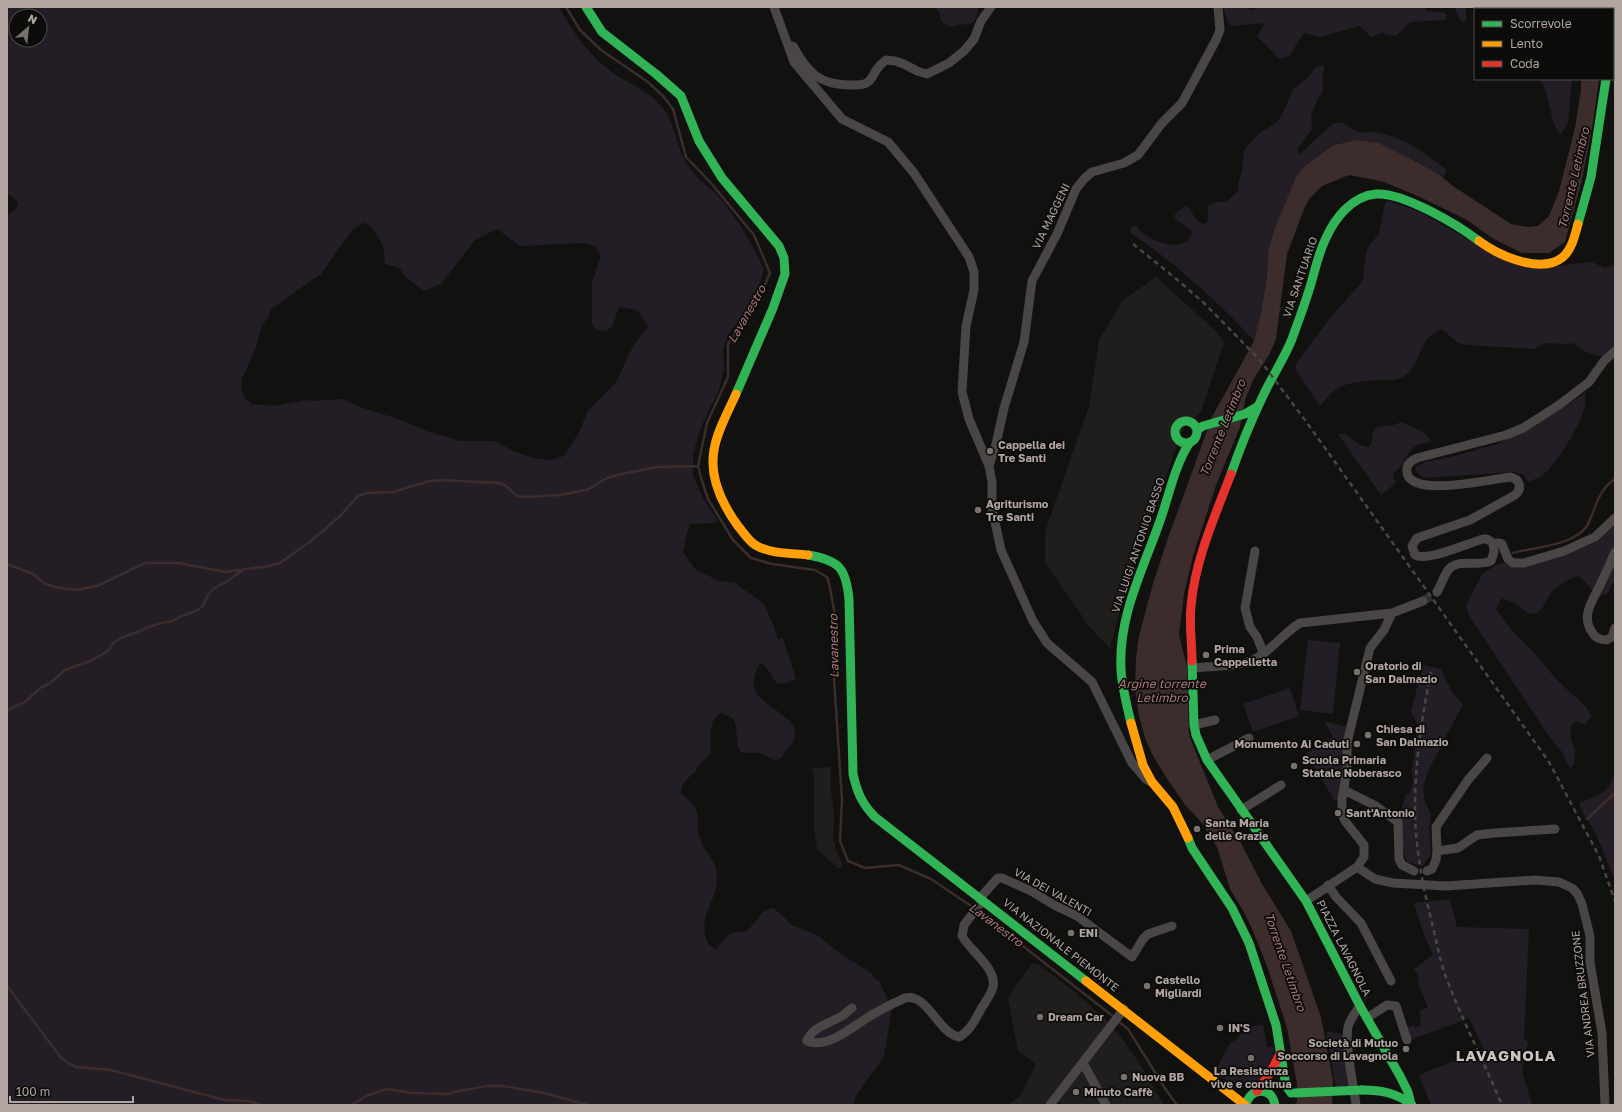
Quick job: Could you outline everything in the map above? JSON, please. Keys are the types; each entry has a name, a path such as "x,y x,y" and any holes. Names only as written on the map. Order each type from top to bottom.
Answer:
{"main road":[{"name":"VIA NAZIONALE PIEMONTE","path":"586,7 602,32 656,74 681,96 699,141 722,178 779,246 784,258 785,274 773,308 716,440 712,452 712,462 716,487 732,518 748,539 760,548 772,552 823,557 842,569 848,582 853,774 856,790 863,804 875,817 981,899 1122,1012 1246,1105"},
{"name":"VIA SANTUARIO","path":"1306,901 1207,760 1196,735 1194,724 1192,668 1192,601 1198,568 1209,531 1257,407 1291,340 1310,286 1317,258 1328,232 1339,216 1361,199 1378,194 1409,203 1427,211 1466,232 1497,252 1521,261 1551,263 1560,259 1572,244 1575,236 1590,177 1606,80"},
{"path":"1196,430 1206,425 1245,414 1257,407"},
{"name":"VIA LUIGI ANTONIO BASSO","path":"1181,456 1176,430 1183,422 1190,422 1195,426 1196,436 1181,456 1161,519 1128,607 1121,647 1121,671 1124,692 1143,765 1152,782 1173,807 1199,860 1239,920 1276,1025 1280,1054"},
{"path":"1179,440 1190,442"},
{"name":"PIAZZA LAVAGNOLA","path":"1306,901 1360,1006 1400,1076 1408,1092 1411,1105"},
{"path":"1246,1105 1248,1097 1266,1080 1280,1054"},
{"path":"1280,1054 1286,1086 1293,1093"},
{"path":"1280,1054 1279,1070 1273,1099 1293,1093 1362,1090 1385,1091 1402,1098 1411,1105"},
{"name":"VIA NAZIONALE PIEMONTE","path":"1217,1082 1254,1092 1261,1090 1273,1099"}],"street":[{"path":"774,7 785,41 794,62 842,118 888,142 914,173 969,257 974,272 974,290 966,326 962,392 969,420 989,466 992,482 992,508 1001,550 1033,621 1048,643 1092,682 1132,763 1146,779 1152,782"},
{"path":"785,41 792,44 800,58 818,78 827,83 860,85 868,82 877,68 886,60 896,61 916,71 927,74 949,63 964,51 974,39 981,21 990,7"},
{"name":"VIA MAGGENI","path":"989,466 996,444 1004,408 1024,342 1032,281 1057,234 1076,189 1092,172 1124,163 1138,155 1162,123 1182,103 1220,30 1218,7"},
{"path":"1615,351 1604,361 1589,382 1559,405 1523,428 1506,435 1417,458 1410,462 1407,470 1409,478 1420,485 1439,486 1463,484 1511,477 1517,480 1520,486 1515,495 1475,517 1417,538 1412,546 1415,554 1421,557 1436,555 1483,538 1493,543 1502,544 1508,559 1513,563 1524,563 1564,551 1595,537 1615,518"},
{"path":"1437,592 1448,570 1456,564 1484,564 1491,561 1494,552 1493,543"},
{"path":"1255,550 1245,608 1250,627 1263,652"},
{"path":"1615,552 1589,607 1586,618 1588,626 1594,636 1602,640 1607,640 1612,637 1615,628"},
{"path":"1192,668 1249,662 1300,623 1392,613 1423,601"},
{"path":"1306,901 1357,867 1364,857 1364,845 1345,821 1342,814 1342,799 1348,770 1347,744 1370,648 1384,630 1392,613"},
{"path":"1194,724 1215,720"},
{"path":"1207,760 1249,738"},
{"path":"1427,871 1432,869 1436,860 1436,827 1468,780 1487,758"},
{"path":"1241,810 1280,785"},
{"path":"1344,790 1374,804 1398,822 1399,859 1402,865 1414,871"},
{"path":"1437,851 1458,848 1477,835 1555,829"},
{"name":"VIA ANDREA BRUZZONE","path":"1357,867 1375,879 1393,883 1446,886 1534,880 1559,882 1572,888 1577,893 1582,904 1590,936 1590,962 1602,1033 1605,1105"},
{"name":"VIA DEI VALENTI","path":"981,899 998,878 1002,878 1031,891 1054,906 1077,916 1132,957 1143,939 1148,934 1172,926"},
{"path":"1328,886 1336,897 1361,923 1391,981"},
{"path":"852,1008 843,1016 816,1029 807,1041 814,1044 830,1040 854,1028 880,1010 906,998 918,999 927,1007 941,1026 952,1036 959,1038 968,1032 992,988 993,978 982,959 967,945 962,936 964,925 981,899"},
{"path":"1356,1105 1347,1039 1348,1028 1352,1016 1360,1006"},
{"path":"1367,1018 1387,1006 1396,1006 1406,1040"},
{"path":"1050,1105 1122,1012"},
{"path":"1083,1063 1106,1105"}],"shaded area":[{"path":"7,7 559,7 580,40 600,62 614,74 644,91 657,101 667,114 681,152 689,167 699,179 719,197 732,214 755,250 764,269 758,290 729,334 723,349 724,369 719,390 702,425 693,454 693,475 702,496 717,519 717,523 690,524 683,552 695,569 719,581 735,583 764,604 778,640 783,638 796,679 787,683 777,683 761,663 755,676 754,687 759,696 788,720 794,728 795,737 780,758 775,760 759,753 741,752 733,718 721,713 713,720 710,754 699,765 695,772 684,782 682,787 681,794 696,809 701,842 713,861 717,872 716,889 705,919 705,936 709,945 716,949 728,935 748,930 763,912 771,908 775,909 792,925 819,936 841,954 871,973 875,979 879,981 892,1008 884,1056 856,1096 854,1105 7,1105 7,216 18,205 12,197 7,194","holes":["363,223 373,229 381,242 384,250 385,264 399,268 406,277 424,291 441,284 475,240 497,229 520,246 580,243 591,245 596,248 600,254 600,258 592,283 592,324 598,330 602,331 610,329 619,307 637,310 648,326 633,346 616,382 587,412 580,431 564,456 549,460 534,458 515,452 495,441 460,441 429,432 342,399 306,400 274,406 252,404 245,398 241,390 242,379 256,348 262,325 268,318 272,308 321,274 352,230"]},
{"path":"934,7 977,7 978,9 977,16 972,23 952,27 943,23 940,19 940,13"},
{"path":"1223,7 1242,7 1253,10 1258,7 1426,7 1426,11 1443,12 1447,15 1445,20 1410,22 1396,36 1381,33 1371,37 1360,26 1319,37 1304,33 1289,56 1279,59 1257,36 1265,23 1232,26 1228,22"},
{"path":"1454,7 1466,7 1466,20 1462,23"},
{"path":"1324,64 1323,91 1317,99 1311,114 1312,129 1297,150 1300,154 1330,126 1341,123 1358,132 1378,132 1408,143 1447,170 1443,178 1416,161 1380,144 1369,141 1295,179 1274,230 1268,251 1267,277 1254,341 1226,311 1196,283 1131,233 1131,227 1136,225 1146,236 1170,244 1177,245 1184,243 1189,239 1192,232 1188,227 1176,219 1174,216 1177,212 1186,206 1191,210 1200,223 1204,224 1208,221 1208,206 1216,202 1226,202 1238,191 1246,147 1260,133 1277,122 1283,113 1293,90 1309,76 1315,68"},
{"path":"1540,80 1572,80 1568,123 1560,135 1553,121 1548,99"},
{"path":"1388,201 1418,211 1473,242 1550,267 1591,262 1604,268 1615,265 1615,345 1603,356 1599,356 1583,350 1573,343 1546,343 1534,349 1469,345 1458,343 1442,329 1429,337 1409,373 1403,377 1396,380 1365,381 1347,384 1332,392 1320,406 1295,369 1296,364 1327,322 1363,279 1366,252 1371,243 1379,234 1385,203"},
{"path":"1156,277 1217,332 1224,343 1201,412 1184,427 1137,555 1123,598 1110,649 1088,625 1045,562 1045,532 1089,406 1099,340 1123,300"},
{"path":"1585,393 1583,413 1574,432 1548,471 1540,477 1528,482 1524,475 1514,472 1425,478 1416,472 1416,467 1425,462 1455,456 1497,444 1530,429"},
{"path":"1402,422 1425,433 1432,442 1420,444 1410,451 1402,465 1393,474 1393,479 1397,482 1381,495 1338,434 1345,434 1360,445 1369,447 1372,442 1374,429 1376,427 1393,425"},
{"path":"1615,522 1615,579 1607,594 1596,597 1594,592 1579,576 1567,580 1556,588 1550,594 1539,612 1533,614 1526,612 1511,601 1501,599 1496,609 1510,628 1556,679 1586,707 1592,716 1585,724 1575,721 1572,725 1570,736 1575,753 1574,764 1570,768 1562,752 1548,735 1468,614 1466,605 1483,573 1498,564 1504,563 1514,568 1543,561 1594,543"},
{"path":"1308,640 1340,643 1333,714 1300,710"},
{"path":"1423,665 1441,669 1452,692 1463,704 1428,771 1423,787 1425,801 1431,815 1429,828 1431,854 1423,866 1407,862 1401,830 1404,811 1402,807 1406,794 1410,793 1413,782 1412,770 1418,726 1411,711"},
{"path":"1290,688 1299,716 1253,732 1243,704"},
{"path":"1324,721 1347,727 1344,743 1340,794 1338,800 1335,801 1306,753 1333,737"},
{"path":"831,767 831,791 834,813 833,837 837,853 843,864 841,868 837,868 817,849 814,829 814,776 812,768"},
{"path":"1613,779 1615,779 1615,880 1595,832 1580,808 1580,802 1600,795 1607,789"},
{"path":"1450,899 1457,927 1529,929 1524,1038 1528,1043 1522,1071 1532,1105 1431,1105 1419,1075 1484,1049 1469,1018 1413,1039 1408,1039 1404,1028 1414,1025 1415,1028 1421,1025 1419,1011 1428,1007 1417,980 1419,978 1414,969 1433,955 1423,932 1414,903"},
{"path":"1033,963 1039,965 1075,992 1107,1021 1140,1064 1164,1105 1062,1105 1062,1103 1056,1103 1054,1105 1008,1105 1020,1096 1035,1067 1035,1063 1018,1051 1008,999"},
{"path":"1263,1025 1267,1047 1274,1047 1273,1057 1258,1081 1248,1087 1236,1085 1215,1072 1230,1043 1237,1039 1246,1027"},
{"path":"1326,1032 1343,1035 1351,1086 1336,1088"}],"water":[{"name":"Argine torrente Letimbro","path":"1581,80 1599,80 1593,123 1582,180 1565,242 1549,253 1522,253 1492,238 1467,220 1422,198 1384,182 1349,175 1322,186 1310,198 1304,209 1287,254 1276,339 1269,355 1253,380 1245,400 1240,427 1216,485 1193,556 1184,594 1179,635 1187,667 1189,735 1218,807 1241,843 1262,884 1291,931 1321,1017 1333,1080 1332,1105 1294,1105 1297,1102 1297,1084 1287,1028 1267,966 1253,931 1230,889 1217,847 1202,823 1186,806 1168,780 1153,756 1145,738 1139,716 1135,690 1136,659 1138,640 1152,587 1212,417 1254,341 1267,277 1268,251 1274,230 1295,179 1305,166 1332,146 1355,140 1379,143 1438,174 1453,186 1511,224 1528,227 1538,226 1549,216 1559,191 1575,128 1581,90"}],"waterway":[{"name":"Lavanestro","path":"566,7 580,30 601,50 648,82 663,96 673,109 686,157 711,183 754,235 770,273 758,301 728,344 728,377 707,423 698,466 708,499 733,540 751,558 772,564 815,570 827,577 836,620 834,679 842,800 840,841 848,861 865,868 899,865 931,879 974,908"},
{"path":"7,564 33,574 44,583 55,587 77,590 97,586 147,563 179,563 225,572 269,566 280,563 311,541 340,516 358,496 366,493 393,492 429,481 441,480 499,483 506,486 517,496 526,497 559,495 587,490 607,478 617,475 657,467 698,466"},
{"path":"1513,553 1553,545 1581,533 1588,525 1603,490 1615,479"},
{"path":"7,710 25,702 40,688 49,684 65,670 91,661 108,651 113,643 121,638 157,624 173,621 181,616 196,611 203,606 208,595 214,588 226,582 243,570"},
{"path":"1587,819 1615,793"},
{"name":"Lavanestro","path":"978,911 1114,1017"},
{"path":"7,986 62,1059 76,1067 111,1070 224,1100 248,1101 262,1105"},
{"name":"Lavanestro","path":"1118,1021 1128,1029 1177,1105"},
{"path":"351,1105 368,1095 388,1089 412,1093 447,1094 488,1086 503,1086 544,1093 588,1105"}],"tunnel":[{"path":"1423,601 1437,592"}],"railway":[{"path":"1133,244 1204,303 1259,359 1305,420 1549,762 1599,856 1615,901"},
{"path":"1431,672 1422,722 1416,773 1415,822 1420,868 1444,971 1452,993 1502,1105"}],"traffic: fast":[{"path":"586,7 602,32 656,74 681,96 699,141 722,178 779,246 784,258 785,274 773,308 736,394"},
{"path":"1578,224 1591,177 1606,80"},
{"path":"1231,474 1245,436 1258,407 1292,339 1306,300 1323,244 1334,223 1345,209 1359,199 1376,194 1401,198 1430,211 1479,241"},
{"path":"1197,430 1203,426 1245,414 1257,407"},
{"path":"1186,421 1190,422 1196,428 1197,432 1196,436 1190,442 1186,443 1182,442 1176,436 1175,432 1176,428 1182,422 1186,421"},
{"path":"1131,723 1121,670 1121,650 1124,630 1134,592 1180,460 1190,442"},
{"path":"808,555 827,560 839,567 843,573 848,588 853,774 858,792 863,802 875,817 1086,981"},
{"path":"1192,661 1194,725 1196,735 1207,760 1306,901 1360,1006 1400,1076 1408,1092 1411,1104"},
{"path":"1188,838 1192,848 1232,908 1249,943 1276,1025 1286,1086 1291,1093"},
{"path":"1362,1090 1395,1095 1412,1105"},
{"path":"1295,1093 1362,1090"},
{"path":"1246,1105 1251,1095 1255,1092 1261,1091 1267,1092 1271,1095 1275,1105"}],"traffic: slow":[{"path":"1479,241 1508,257 1532,264 1543,264 1554,262 1566,254 1573,242 1578,224"},
{"path":"736,394 720,429 714,450 713,471 722,500 738,526 754,544 763,549 775,552 808,555"},
{"path":"1131,723 1143,765 1152,782 1173,807 1188,838"},
{"path":"1086,981 1245,1105"}],"traffic: jam":[{"path":"1192,661 1190,613 1193,589 1206,538 1231,474"},
{"path":"1257,1091 1270,1073 1280,1054"}],"place":[{"name":"Cappella dei Tre Santi","path":"990,451"},
{"name":"Agriturismo Tre Santi","path":"978,510"},
{"name":"Prima Cappelletta","path":"1206,655"},
{"name":"Oratorio di San Dalmazio","path":"1357,672"},
{"name":"Chiesa di San Dalmazio","path":"1368,735"},
{"name":"Monumento Ai Caduti","path":"1357,744"},
{"name":"Scuola Primaria Statale Noberasco","path":"1294,766"},
{"name":"Sant'Antonio","path":"1338,813"},
{"name":"Santa Maria delle Grazie","path":"1197,829"},
{"name":"ENI","path":"1071,933"},
{"name":"Castello Migliardi","path":"1147,986"},
{"name":"Dream Car","path":"1040,1017"},
{"name":"IN'S","path":"1220,1028"},
{"name":"Società di Mutuo Soccorso di Lavagnola","path":"1406,1049"},
{"name":"La Resistenza vive e continua","path":"1251,1058"},
{"name":"Nuova BB","path":"1124,1077"},
{"name":"Minuto Caffè","path":"1076,1092"}],"district":[{"name":"LAVAGNOLA","path":"1506,1056"}],"water label":[{"name":"Torrente Letimbro","path":"1574,178"},
{"name":"Torrente Letimbro","path":"1223,428"},
{"name":"Torrente Letimbro","path":"1285,962"}]}
